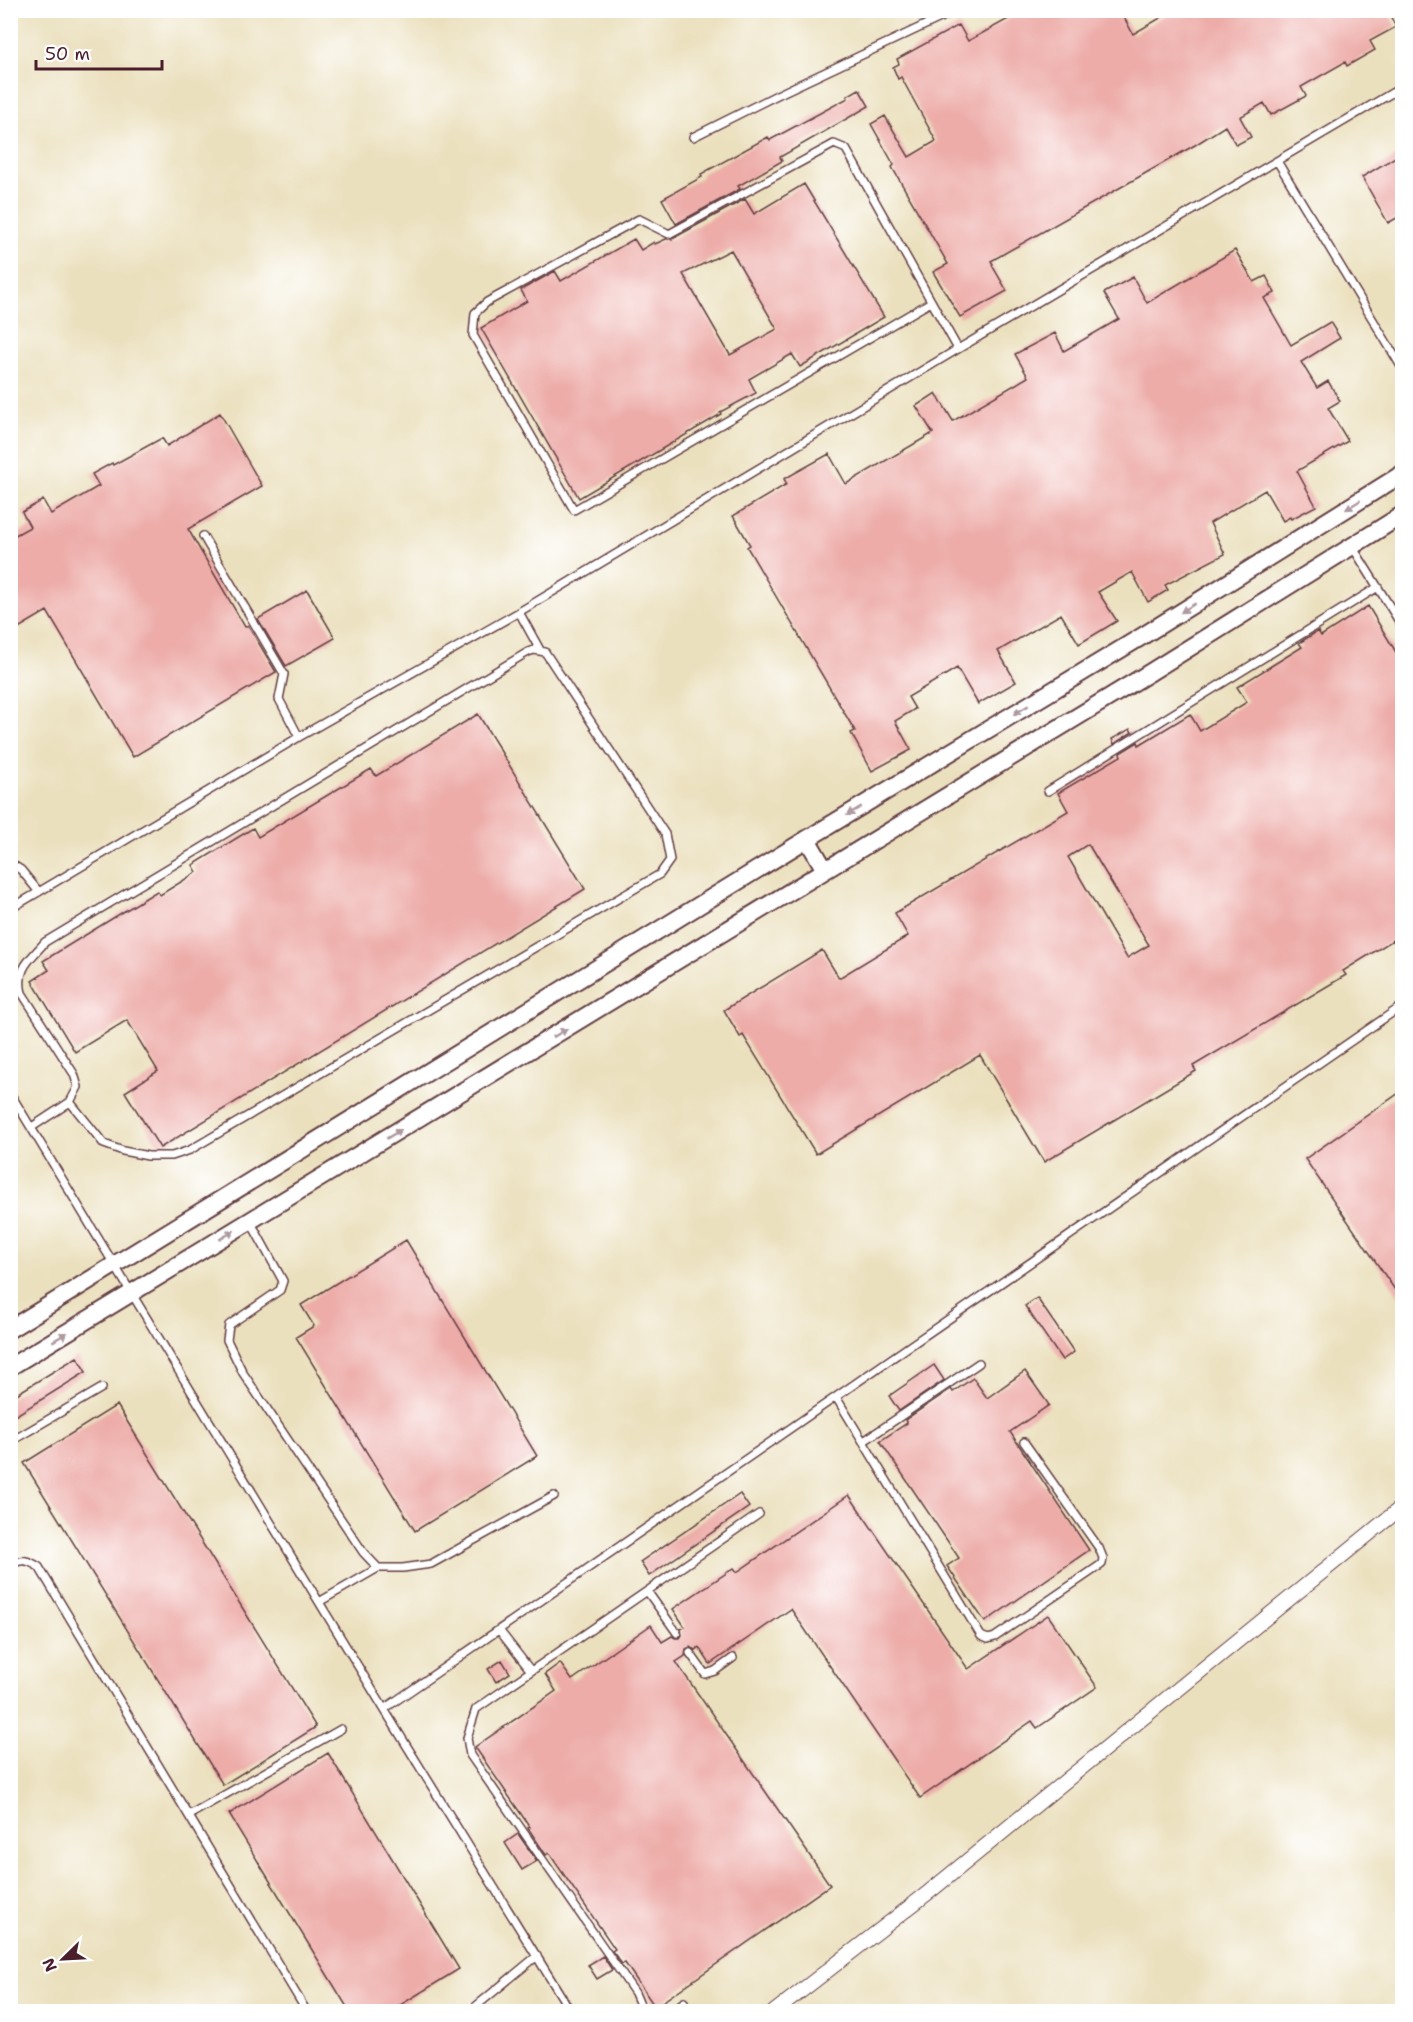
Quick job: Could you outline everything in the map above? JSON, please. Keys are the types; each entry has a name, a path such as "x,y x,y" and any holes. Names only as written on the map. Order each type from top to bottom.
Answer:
{"street":[{"path":"10,1329 807,839 1141,637 1402,474"},
{"path":"10,1367 1402,515"},
{"path":"807,839 825,870"},
{"path":"774,2012 929,1892 1401,1511"}],"lane":[{"path":"693,136 957,10"},
{"path":"10,909 299,736 519,612 1402,87"},
{"path":"931,302 574,510 473,335 475,313 487,302 639,219 669,234 834,144 846,149 958,349"},
{"path":"1277,161 1402,368"},
{"path":"203,536 284,674 279,699 299,736"},
{"path":"1352,546 1402,626"},
{"path":"1048,791 1378,587"},
{"path":"70,1102 105,1144 114,1148 147,1156 172,1156 190,1150 660,874 670,860 665,834 551,659 540,650 519,612"},
{"path":"32,1127 70,1102 78,1087 74,1074 22,993 19,982 21,970 45,942 528,652 540,650"},
{"path":"10,863 21,870 39,892"},
{"path":"384,1709 1402,1006"},
{"path":"10,1093 571,2012"},
{"path":"250,1221 283,1281 280,1290 228,1325 227,1340 249,1383 363,1552 378,1568"},
{"path":"864,1441 980,1363"},
{"path":"10,1442 102,1388"},
{"path":"836,1397 981,1636 988,1639 995,1637 1102,1564 1100,1548 1024,1442"},
{"path":"319,1602 378,1568 403,1568 432,1563 554,1496"},
{"path":"643,2012 635,1993 470,1755 467,1738 476,1709 759,1514"},
{"path":"10,1565 18,1560 28,1561 39,1567 307,2012"},
{"path":"647,1591 676,1633"},
{"path":"499,1630 531,1671"},
{"path":"690,1653 705,1674 715,1671 733,1658"},
{"path":"189,1815 341,1729"},
{"path":"469,2012 537,1956"},
{"path":"670,2012 684,2002"}],"building":[{"path":"1012,10 1120,10 1133,34 1174,10 1387,10 1396,27 1370,41 1375,50 1347,66 1345,62 1301,87 1306,96 1271,115 1264,103 1240,117 1251,137 1236,145 1225,126 991,261 1007,291 960,317 933,272 948,264 892,167 894,165 871,124 885,116 909,157 936,141 901,77 898,79 893,67 899,64 897,59 959,25 968,41 1014,16"},
{"path":"859,89 869,106 780,157 782,161 738,186 740,189 676,224 662,199 702,177 701,174 768,137 770,140 848,98 847,96"},
{"path":"1402,153 1402,215 1388,223 1362,177"},
{"path":"804,184 884,317 800,367 792,354 749,379 756,393 720,412 721,414 579,498 481,328 527,301 521,290 555,271 561,281 634,239 641,250 654,242 655,244 672,239 745,199 754,214","holes":["731,250 777,329 730,355 683,274"]},
{"path":"1235,250 1254,282 1266,276 1275,293 1264,298 1291,345 1330,322 1340,338 1301,362 1317,388 1328,381 1340,401 1328,408 1348,441 1297,471 1316,506 1283,521 1265,490 1210,523 1225,554 1165,585 1168,590 1148,602 1132,572 1098,592 1117,621 1079,644 1061,614 998,651 1016,682 978,704 957,668 908,697 915,709 895,721 911,750 872,771 851,733 855,731 747,547 750,545 733,516 787,484 784,479 829,454 846,484 933,433 916,406 936,393 953,421 1028,377 1015,354 1055,333 1064,351 1119,319 1104,293 1133,277 1147,303"},
{"path":"220,413 262,486 188,529 245,627 248,625 276,672 133,757 47,611 10,633 10,538 30,527 22,512 43,500 51,514 99,486 92,474 162,438 167,446"},
{"path":"307,590 335,638 286,666 258,619"},
{"path":"1368,606 1402,662 1402,956 1393,940 1343,971 1346,975 1193,1066 1196,1071 1044,1162 980,1055 816,1154 743,1035 740,1037 724,1010 822,950 839,978 908,936 895,913 1068,811 1058,793 1121,756 1120,753 1138,742 1139,745 1190,714 1200,731 1247,702 1237,687 1302,647 1299,643 1318,631 1321,636","holes":["1088,844 1149,945 1127,958 1068,857"]},
{"path":"478,714 585,889 160,1148 125,1092 158,1071 127,1020 75,1052 32,981 49,970 43,961 157,891 160,895 197,872 193,865 253,828 258,837 371,769 376,776"},
{"path":"1130,729 1132,732 1114,744 1112,739"},
{"path":"1402,1091 1402,1300 1305,1159"},
{"path":"406,1240 537,1456 415,1531 296,1337 314,1326 301,1305"},
{"path":"1037,1298 1074,1352 1062,1360 1025,1306"},
{"path":"77,1357 86,1372 10,1419 10,1398"},
{"path":"934,1365 944,1380 899,1411 889,1396"},
{"path":"1025,1371 1049,1405 1010,1432 1089,1550 985,1622 947,1566 959,1558 880,1441 907,1423 905,1420 951,1389 953,1392 973,1378 987,1398"},
{"path":"117,1405 316,1727 223,1785 24,1463"},
{"path":"740,1494 749,1507 649,1576 640,1562"},
{"path":"849,1495 968,1669 1048,1615 1097,1687 1037,1728 1032,1721 920,1798 791,1609 710,1664 699,1647 695,1650 690,1647 686,1649 685,1656 676,1662 830,1885 655,2007 625,1963 622,1964 612,1951 615,1949 549,1853 546,1855 528,1828 530,1827 475,1747 556,1691 545,1674 560,1663 572,1680 651,1625 662,1642 672,1636 680,1638 681,1629 685,1627 673,1609 734,1568 737,1572"},
{"path":"502,1660 510,1673 496,1682 488,1669"},
{"path":"328,1753 459,1969 389,2012 350,2012 229,1814"},
{"path":"518,1834 537,1861 522,1870 505,1843"},
{"path":"603,1956 612,1970 597,1979 588,1965"}]}
